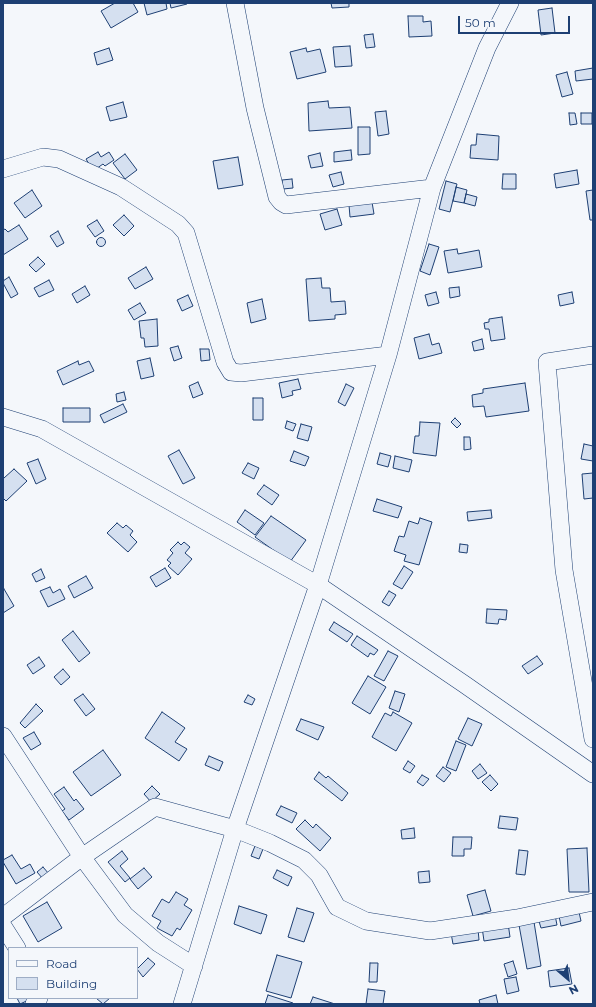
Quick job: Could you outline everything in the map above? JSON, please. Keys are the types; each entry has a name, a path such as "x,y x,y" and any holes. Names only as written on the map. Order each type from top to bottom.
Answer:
{"street":[{"path":"236,3 255,108 277,197 281,202 286,205 432,188"},
{"path":"182,1004 235,829 318,585 388,355 432,188 487,48 510,3"},
{"path":"3,169 43,156 59,159 121,187 178,224 186,233 225,362 231,372 241,373 388,355"},
{"path":"593,355 547,362 564,570 593,739"},
{"path":"5,418 42,429 318,585 593,774"},
{"path":"3,736 82,857 125,915 158,943 194,966"},
{"path":"3,917 82,857 155,807 235,829 270,843 304,860 319,875 338,907 366,921 430,930 517,918 593,902"},
{"path":"3,926 16,947"}],"building":[{"path":"115,3 133,3 138,12 111,28 101,11"},
{"path":"144,3 166,3 167,9 147,15"},
{"path":"170,3 187,3 187,4 171,8"},
{"path":"331,3 349,3 349,7 332,8"},
{"path":"552,8 555,33 541,35 538,10"},
{"path":"408,16 423,16 423,22 431,21 432,36 409,37"},
{"path":"373,34 375,47 366,48 364,35"},
{"path":"350,46 352,66 335,67 333,47"},
{"path":"109,48 113,60 97,65 94,53"},
{"path":"306,48 307,52 320,49 326,72 297,79 290,52"},
{"path":"593,68 593,79 576,81 575,71"},
{"path":"567,72 573,94 562,97 556,75"},
{"path":"328,101 329,108 350,107 352,128 309,131 308,103"},
{"path":"123,102 127,117 110,121 106,107"},
{"path":"386,111 389,134 378,136 375,112"},
{"path":"569,113 575,113 577,124 570,125"},
{"path":"581,113 592,113 592,124 581,124"},
{"path":"358,127 370,127 370,154 358,155"},
{"path":"477,134 499,136 498,160 470,158 471,145 476,145"},
{"path":"351,150 352,160 334,162 334,152"},
{"path":"98,152 101,157 109,152 114,160 105,166 103,164 93,171 86,159"},
{"path":"320,153 323,166 311,168 308,156"},
{"path":"125,154 137,170 125,179 113,163"},
{"path":"238,157 243,185 218,189 213,161"},
{"path":"577,170 579,184 556,188 554,174"},
{"path":"341,172 344,184 333,187 329,175"},
{"path":"503,174 516,174 516,189 502,189"},
{"path":"292,179 293,188 283,189 282,180"},
{"path":"446,181 457,184 450,212 439,209"},
{"path":"456,187 467,190 464,203 453,201"},
{"path":"32,190 42,206 25,218 14,203"},
{"path":"593,190 593,220 590,220 586,191"},
{"path":"466,194 477,197 475,206 464,203"},
{"path":"372,202 374,214 350,217 349,205"},
{"path":"337,209 342,225 325,230 320,214"},
{"path":"124,215 134,226 124,236 113,225"},
{"path":"97,220 104,231 95,237 87,226"},
{"path":"19,225 28,239 3,255 3,230 5,229 8,232"},
{"path":"58,231 64,243 57,247 50,236"},
{"path":"101,237 106,242 101,247 96,242"},
{"path":"429,244 439,247 430,275 420,271"},
{"path":"457,249 458,254 479,250 482,267 448,273 444,251"},
{"path":"38,257 45,264 36,272 29,265"},
{"path":"146,267 153,279 135,289 128,278"},
{"path":"9,277 18,294 11,298 3,283 3,281"},
{"path":"321,278 322,288 330,288 331,302 345,301 346,314 335,315 335,319 309,321 306,279"},
{"path":"49,280 54,290 39,297 34,288"},
{"path":"85,286 90,295 77,303 72,294"},
{"path":"459,287 460,296 450,298 449,288"},
{"path":"436,292 439,303 428,306 425,295"},
{"path":"572,292 574,303 560,306 558,295"},
{"path":"188,295 193,306 182,311 177,300"},
{"path":"262,299 266,319 251,323 247,303"},
{"path":"140,303 146,313 134,320 128,310"},
{"path":"502,317 505,339 491,341 489,329 485,329 484,323 489,322 489,319"},
{"path":"157,319 158,346 145,347 144,338 141,338 139,321"},
{"path":"429,334 432,345 439,343 442,353 419,359 414,338"},
{"path":"482,339 484,349 474,351 472,342"},
{"path":"178,346 182,358 174,361 170,348"},
{"path":"200,349 209,349 210,360 201,361"},
{"path":"150,358 154,376 141,379 137,361"},
{"path":"78,361 79,365 89,361 94,371 63,385 57,371"},
{"path":"298,379 301,389 292,391 293,395 282,398 279,383"},
{"path":"198,382 203,394 193,398 189,386"},
{"path":"525,383 529,411 486,417 484,406 473,407 472,395 483,393 483,389"},
{"path":"346,384 354,388 345,406 338,402"},
{"path":"124,392 126,400 117,402 116,394"},
{"path":"253,398 263,398 263,420 253,420"},
{"path":"123,404 127,412 104,423 100,415"},
{"path":"63,408 90,408 90,422 63,422"},
{"path":"455,418 461,424 457,428 451,422"},
{"path":"287,421 296,424 293,431 285,428"},
{"path":"420,422 440,423 436,456 413,453 415,436 419,436"},
{"path":"301,424 312,427 308,441 297,438"},
{"path":"464,437 470,437 471,449 464,450"},
{"path":"584,444 593,446 593,461 581,459"},
{"path":"179,450 195,478 183,484 168,456"},
{"path":"294,451 309,457 305,466 290,461"},
{"path":"380,453 391,456 388,467 377,464"},
{"path":"395,456 412,460 409,472 393,468"},
{"path":"38,459 46,479 36,484 27,463"},
{"path":"248,463 259,468 254,479 242,473"},
{"path":"14,469 27,481 6,501 3,498 3,477 4,478"},
{"path":"593,473 593,498 584,499 582,474"},
{"path":"264,485 279,495 272,505 257,494"},
{"path":"377,499 402,507 398,518 373,511"},
{"path":"245,510 264,523 255,535 237,522"},
{"path":"491,510 492,518 468,521 467,512"},
{"path":"271,516 306,540 290,562 255,537"},
{"path":"420,518 432,522 419,565 404,561 406,555 394,551 399,536 404,537 409,521 418,524"},
{"path":"117,523 123,528 126,525 133,531 130,535 137,542 128,552 107,533"},
{"path":"178,542 181,545 184,542 190,547 185,553 192,559 178,575 168,566 171,563 167,560 173,553 170,550"},
{"path":"460,544 468,545 467,553 459,552"},
{"path":"404,566 413,572 402,589 393,584"},
{"path":"165,568 171,578 156,587 150,577"},
{"path":"41,569 45,578 36,582 32,574"},
{"path":"86,576 93,588 74,598 68,586"},
{"path":"50,587 53,593 60,589 65,599 48,607 40,591"},
{"path":"4,589 14,606 3,613 3,590"},
{"path":"389,591 396,595 389,606 382,602"},
{"path":"487,609 507,610 506,620 499,619 498,624 486,623"},
{"path":"334,622 353,634 347,642 329,630"},
{"path":"73,631 90,653 79,662 62,640"},
{"path":"357,636 378,650 374,655 370,653 368,657 351,645"},
{"path":"388,651 398,656 384,681 374,676"},
{"path":"537,656 543,664 528,674 522,666"},
{"path":"39,657 45,666 33,674 27,665"},
{"path":"63,669 70,677 61,685 54,677"},
{"path":"368,676 386,687 370,714 352,703"},
{"path":"395,691 405,694 399,712 389,708"},
{"path":"83,694 95,709 86,716 74,700"},
{"path":"248,695 255,699 252,705 244,702"},
{"path":"36,704 43,711 25,728 20,723"},
{"path":"162,712 185,728 175,742 187,749 179,761 145,738"},
{"path":"393,712 412,723 396,751 372,737 385,713 391,716"},
{"path":"468,718 482,724 472,746 458,739"},
{"path":"301,719 324,727 318,740 296,730"},
{"path":"34,732 41,744 31,750 23,738"},
{"path":"456,741 466,745 456,771 446,767"},
{"path":"103,750 121,775 91,796 73,772"},
{"path":"209,756 223,762 219,771 205,765"},
{"path":"408,761 415,766 410,773 403,769"},
{"path":"480,764 487,773 478,779 472,771"},
{"path":"443,767 451,773 444,782 436,776"},
{"path":"319,772 326,778 328,776 348,793 342,801 314,779"},
{"path":"422,775 429,779 423,786 417,782"},
{"path":"490,775 498,784 491,791 482,782"},
{"path":"152,786 160,794 151,802 144,794"},
{"path":"64,787 74,801 76,799 84,809 69,820 62,811 65,809 54,794"},
{"path":"281,806 297,813 292,823 276,815"},
{"path":"500,816 518,818 516,830 498,828"},
{"path":"305,820 313,828 316,824 331,838 320,851 296,829"},
{"path":"414,828 415,838 402,839 401,830"},
{"path":"453,837 472,837 471,849 464,849 464,856 452,856"},
{"path":"255,846 263,849 259,859 251,856"},
{"path":"587,848 589,892 569,892 567,849"},
{"path":"519,850 528,851 525,875 516,874"},
{"path":"122,851 128,859 120,866 130,878 125,882 108,862"},
{"path":"12,855 21,869 30,864 35,873 16,884 3,862 3,860"},
{"path":"43,867 49,874 43,879 37,872"},
{"path":"144,868 152,877 138,889 130,879"},
{"path":"277,870 292,877 288,886 273,878"},
{"path":"429,871 430,882 419,883 418,872"},
{"path":"485,890 491,911 473,916 467,895"},
{"path":"176,892 188,899 184,905 192,910 180,930 177,928 172,936 157,928 161,921 152,916 162,899 169,903"},
{"path":"47,902 62,928 38,942 23,916"},
{"path":"239,906 267,915 261,934 234,924"},
{"path":"297,908 314,913 304,942 288,937"},
{"path":"579,912 581,921 561,926 559,916"},
{"path":"555,915 557,925 541,928 538,918"},
{"path":"534,922 541,966 527,969 519,925"},
{"path":"508,923 510,937 484,941 482,927"},
{"path":"478,929 479,940 453,944 451,933"},
{"path":"277,955 302,962 291,998 266,991"},
{"path":"148,958 155,964 143,977 138,968"},
{"path":"513,961 517,974 508,977 504,964"},
{"path":"370,963 378,963 377,982 369,982"},
{"path":"569,968 572,984 550,987 548,971"},
{"path":"516,977 519,991 507,994 504,979"},
{"path":"368,989 385,991 383,1004 366,1004"},
{"path":"268,995 293,1003 293,1004 265,1004"},
{"path":"496,995 498,1004 480,1004 479,1000"},
{"path":"313,997 335,1004 310,1004"},
{"path":"18,999 31,999 20,1004"},
{"path":"97,999 109,999 103,1004"}]}
